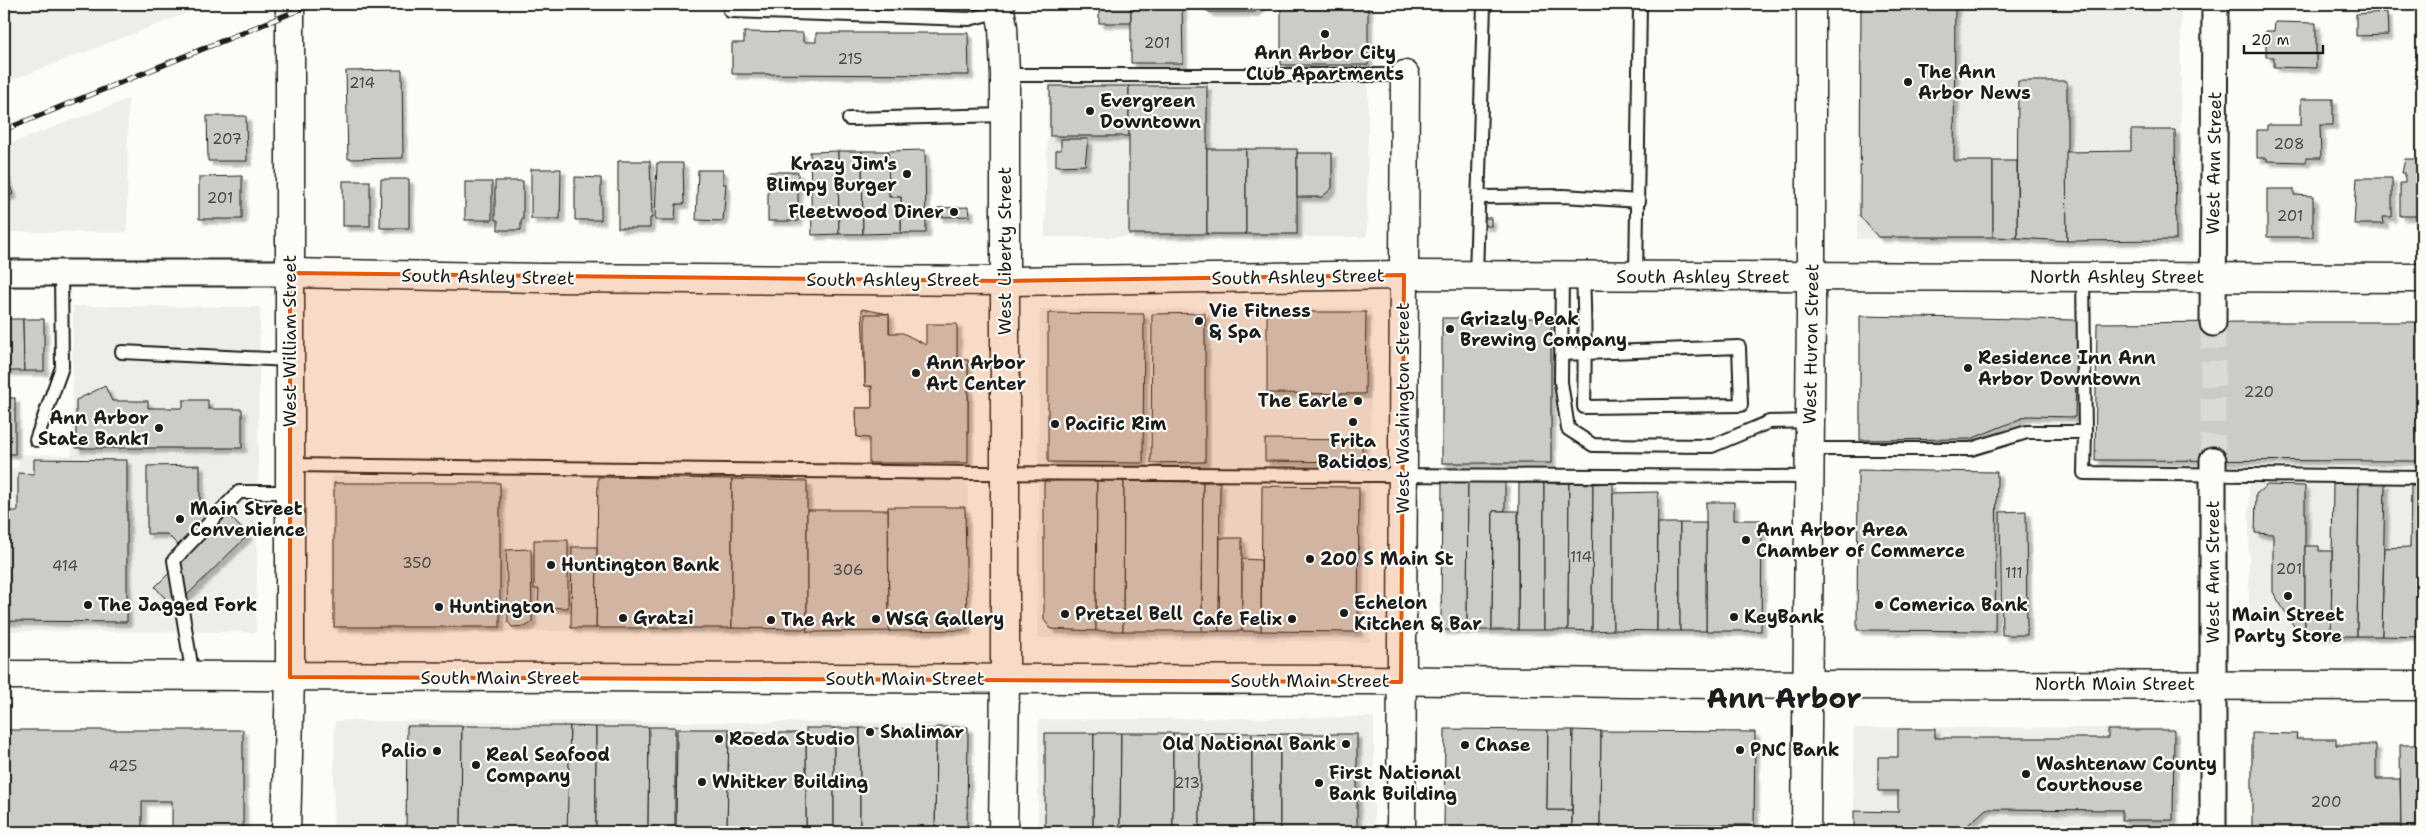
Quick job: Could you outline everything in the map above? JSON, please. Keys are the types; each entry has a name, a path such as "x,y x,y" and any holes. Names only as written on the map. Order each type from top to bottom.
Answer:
{"main road":[{"name":"West William Street","path":"286,832 290,677 290,4"},
{"name":"West Huron Street","path":"1806,832 1812,278 1811,4"},
{"name":"West Liberty Street","path":"999,8 1003,27 1005,75 1005,679 1003,832"},
{"name":"West Washington Street","path":"1401,832 1406,75"},
{"name":"South Ashley Street","path":"290,273 552,278 1005,281 1404,275 1812,278"},
{"name":"North Ashley Street","path":"1812,278 2213,276 2422,278"},
{"name":"South Main Street","path":"4,675 1005,679 1807,685"},
{"name":"North Main Street","path":"1807,685 2213,684 2422,686"}],"street":[{"name":"West Ann Street","path":"2212,323 2215,4"},
{"name":"South Ashley Street","path":"4,273 290,273"},
{"name":"West Ann Street","path":"2213,467 2213,832"}],"lane":[{"path":"1476,276 1476,232 1480,197 1484,4"},
{"path":"1636,277 1639,201 1640,4"},
{"path":"730,11 969,19 999,8"},
{"path":"1005,75 1406,75"},
{"path":"849,119 1005,114"},
{"path":"1480,197 1564,196 1639,201"},
{"path":"36,440 62,367 61,273"},
{"path":"1562,354 1585,353 1739,347 1740,404 1584,407 1585,353 1573,276"},
{"path":"1573,276 1562,354 1561,382 1568,429 1593,445 1712,446 1769,422 1810,421"},
{"path":"2083,277 2084,473 2213,467 2422,477"},
{"path":"122,352 290,360"},
{"path":"1810,449 1972,449 2027,432 2085,432"},
{"path":"290,465 1005,473 1809,477"},
{"path":"193,677 174,560 239,492 290,492"}],"highlighted area":[{"path":"290,273 1005,281 1404,275 1401,682 290,677"}],"shaded area":[{"path":"4,4 211,4 4,83"},
{"path":"1860,4 2181,4 2180,240 1857,239"},
{"path":"1368,79 1367,237 1045,237 1049,80"},
{"path":"128,99 127,232 4,232 4,146"},
{"path":"73,306 260,307 256,632 4,631 4,469 19,468 19,455 72,455"},
{"path":"1371,308 1370,642 1037,638 1040,309"},
{"path":"2249,475 2333,483 2422,483 2422,638 2249,641"},
{"path":"331,476 968,476 966,633 333,630"},
{"path":"1374,717 1374,832 1038,832 1039,720"},
{"path":"335,721 966,723 966,832 333,832"},
{"name":"Washtenaw County Courthouse","path":"1854,728 2177,728 2177,832 1854,832"}],"building":[{"path":"1099,4 1131,4 1131,23 1099,23"},
{"path":"1131,4 1182,4 1183,63 1131,63"},
{"name":"Ann Arbor City Club Apartments","path":"1201,4 1263,4 1255,12 1209,12"},
{"name":"Ann Arbor City Club Apartments","path":"1281,4 1368,4 1368,65 1281,65"},
{"name":"The Ann Arbor News","path":"1861,4 1955,4 1954,161 1993,161 1993,237 1878,237 1860,216"},
{"path":"2387,12 2388,35 2356,36 2356,14"},
{"path":"2275,22 2316,23 2316,68 2274,67 2274,57 2266,57 2266,31 2274,31"},
{"path":"744,32 803,33 803,42 816,42 816,33 968,33 969,75 732,74 732,43 744,43"},
{"path":"402,70 403,158 348,159 346,71"},
{"path":"2018,81 2067,81 2067,241 2017,238"},
{"name":"Evergreen Downtown","path":"1050,86 1129,86 1129,136 1050,136"},
{"path":"1129,86 1207,86 1207,234 1129,234"},
{"path":"2301,99 2333,99 2333,125 2320,125 2321,158 2306,158 2306,162 2267,161 2267,158 2257,158 2257,130 2267,130 2267,125 2301,125"},
{"path":"207,116 246,116 247,161 208,161"},
{"path":"2131,130 2175,130 2176,240 2067,241 2066,152 2131,151"},
{"path":"1061,139 1088,139 1085,165 1056,166 1056,150 1061,150"},
{"path":"1207,149 1246,149 1246,234 1207,234"},
{"path":"1246,149 1297,149 1297,234 1246,234"},
{"name":"Krazy Jim's Blimpy Burger","path":"925,150 926,233 901,233 901,197 889,197 888,151"},
{"path":"838,151 839,234 812,235 810,152"},
{"path":"838,151 862,151 863,234 839,234"},
{"path":"862,151 888,151 889,197 901,197 901,233 863,234"},
{"path":"1297,153 1332,153 1332,188 1322,197 1297,197"},
{"path":"2405,159 2422,159 2422,216 2400,216 2400,183 2405,183 2405,173 2402,173"},
{"path":"618,161 650,161 652,218 650,218 650,228 618,228"},
{"path":"1993,161 2017,161 2017,238 1993,237"},
{"path":"657,163 683,163 684,204 676,204 675,220 655,220"},
{"path":"531,169 561,169 560,219 531,219"},
{"path":"698,170 723,170 723,184 726,184 723,221 696,220"},
{"path":"4,172 13,194 4,197"},
{"path":"768,172 798,172 798,221 768,221"},
{"path":"242,176 242,219 199,219 199,177"},
{"path":"575,177 601,178 601,220 575,220"},
{"path":"2357,178 2392,178 2392,217 2383,217 2384,224 2354,224"},
{"path":"381,179 409,179 409,228 380,228"},
{"path":"343,181 370,181 370,226 343,226"},
{"path":"495,181 523,181 523,220 521,220 521,230 498,230 498,220 495,220"},
{"path":"465,182 492,182 492,220 465,220"},
{"path":"2267,189 2294,189 2294,195 2313,196 2313,237 2267,237"},
{"name":"Fleetwood Diner","path":"969,207 970,216 939,217 938,208"},
{"path":"1483,218 1491,218 1491,226 1483,226"},
{"name":"Ann Arbor Art Center","path":"862,309 889,314 890,360 968,360 968,434 857,437 856,408 872,408 872,386 865,386"},
{"path":"1267,312 1366,312 1365,394 1267,393"},
{"path":"1048,313 1144,314 1143,463 1048,462"},
{"path":"1205,313 1205,462 1151,463 1152,314"},
{"name":"Ann Arbor Art Center","path":"865,314 889,314 889,333 903,333 926,345 926,324 957,324 957,360 968,360 968,463 869,463 869,438 857,437 856,408 872,408 872,386 865,386"},
{"name":"Residence Inn Ann Arbor Downtown","path":"1860,316 2077,320 2075,417 2027,416 1971,439 1860,440"},
{"path":"1442,318 1551,318 1551,463 1442,463"},
{"path":"4,319 23,319 24,371 4,371"},
{"path":"23,319 44,319 44,371 24,371"},
{"path":"2422,322 2422,461 2095,460 2097,323"},
{"name":"Ann Arbor State Bank1","path":"105,386 112,401 148,401 148,408 183,408 183,400 208,400 208,409 242,409 242,448 76,448 76,400"},
{"path":"4,398 15,398 15,454 4,454"},
{"path":"1265,439 1362,440 1362,462 1265,461"},
{"path":"34,459 127,460 127,622 4,621 4,511 18,511 18,473 34,474"},
{"path":"200,465 200,503 210,512 179,546 167,534 147,534 147,466"},
{"path":"1858,470 1997,472 1995,631 1857,630"},
{"path":"598,477 732,479 732,628 596,628"},
{"path":"732,479 807,481 807,629 732,628"},
{"path":"1097,480 1096,631 1051,629 1044,620 1044,481"},
{"path":"1097,480 1124,481 1123,631 1096,631"},
{"path":"1124,481 1203,482 1202,631 1123,631"},
{"path":"1203,482 1220,482 1219,631 1202,631"},
{"path":"1442,482 1468,482 1467,630 1441,630"},
{"path":"1468,482 1505,482 1505,511 1493,511 1492,630 1467,630"},
{"path":"334,483 500,483 500,627 334,627"},
{"path":"1519,483 1544,483 1544,630 1518,630"},
{"path":"1544,483 1569,483 1568,630 1544,630"},
{"path":"1569,483 1593,484 1592,631 1568,630"},
{"path":"1613,483 1613,630 1592,631 1593,484"},
{"path":"2333,483 2359,483 2357,636 2331,636"},
{"path":"2359,483 2385,483 2382,636 2357,636"},
{"path":"2267,485 2305,486 2305,636 2298,633 2273,592 2273,534 2255,533 2256,494"},
{"path":"2411,485 2422,486 2422,637 2382,636 2384,548 2410,547"},
{"name":"200 S Main St","path":"1262,486 1359,487 1358,632 1261,631"},
{"path":"1658,492 1657,631 1613,630 1613,493"},
{"path":"1706,502 1734,502 1734,520 1762,520 1761,631 1706,631"},
{"path":"888,507 965,507 967,630 889,631"},
{"path":"807,510 888,510 889,631 807,632"},
{"path":"1493,511 1518,511 1518,630 1492,630"},
{"path":"2026,511 2027,635 2002,635 2000,512"},
{"path":"228,515 248,535 174,608 155,587"},
{"path":"1658,523 1680,523 1680,631 1657,631"},
{"path":"1680,523 1706,523 1706,631 1680,631"},
{"path":"1220,538 1242,538 1242,631 1219,631"},
{"name":"Huntington Bank","path":"534,540 568,540 568,608 538,607 539,589 534,589"},
{"path":"2305,546 2319,546 2319,551 2332,551 2331,636 2305,636"},
{"path":"572,547 597,547 596,628 571,628"},
{"path":"531,549 532,622 527,626 512,627 508,622 506,550"},
{"path":"1242,559 1261,560 1261,631 1242,631"},
{"path":"407,726 462,726 461,832 406,832"},
{"path":"462,726 570,726 568,827 549,827 549,832 461,832"},
{"path":"570,726 596,727 596,832 567,832"},
{"path":"596,727 649,727 648,832 596,832"},
{"path":"649,727 675,727 675,832 648,832"},
{"path":"936,727 968,727 967,832 935,832"},
{"path":"806,728 834,728 834,832 806,832"},
{"path":"834,728 860,728 860,832 834,832"},
{"path":"860,728 936,729 935,832 860,832"},
{"name":"Whitker Building","path":"677,729 729,729 727,832 676,832"},
{"path":"1445,729 1548,730 1547,810 1572,810 1572,832 1444,832"},
{"name":"Washtenaw County Courthouse","path":"1898,729 1935,729 1935,738 2108,738 2108,730 2174,730 2173,820 2122,820 2122,810 1986,809 1960,832 1854,832 1854,811 1898,812 1898,791 1878,791 1878,757 1898,757"},
{"path":"4,730 243,730 243,832 172,832 172,801 142,801 142,832 4,832"},
{"path":"1548,730 1573,730 1572,810 1547,810"},
{"path":"1573,730 1601,731 1600,832 1572,832"},
{"path":"1601,731 1755,732 1754,825 1675,824 1675,832 1600,832"},
{"path":"729,733 806,733 806,832 727,832"},
{"path":"1045,733 1094,733 1093,832 1045,832"},
{"path":"1094,733 1121,733 1120,832 1093,832"},
{"path":"1121,733 1173,733 1173,832 1120,832"},
{"path":"1173,733 1200,733 1200,832 1173,832"},
{"path":"1200,733 1252,733 1252,832 1200,832"},
{"path":"1252,733 1280,734 1280,832 1252,832"},
{"path":"2252,733 2297,734 2296,739 2336,739 2336,745 2376,745 2376,779 2400,779 2401,825 2375,825 2375,832 2252,832"},
{"name":"First National Bank Building","path":"1280,734 1357,734 1357,832 1280,832"},
{"path":"2400,745 2422,745 2422,832 2401,832"}],"tunnel":[{"path":"2213,323 2213,460"}],"railway":[{"path":"4,130 313,4"}],"place":[{"name":"Ann Arbor City Club Apartments","path":"1325,34"},
{"name":"The Ann Arbor News","path":"1908,82"},
{"name":"Evergreen Downtown","path":"1090,111"},
{"name":"Krazy Jim's Blimpy Burger","path":"907,174"},
{"name":"Fleetwood Diner","path":"954,212"},
{"name":"Vie Fitness & Spa","path":"1199,321"},
{"name":"Grizzly Peak Brewing Company","path":"1450,329"},
{"name":"Residence Inn Ann Arbor Downtown","path":"1968,368"},
{"name":"Ann Arbor Art Center","path":"916,373"},
{"name":"The Earle","path":"1358,401"},
{"name":"Frita Batidos","path":"1353,422"},
{"name":"Pacific Rim","path":"1055,424"},
{"name":"Ann Arbor State Bank1","path":"159,428"},
{"name":"Main Street Convenience","path":"180,519"},
{"name":"Ann Arbor Area Chamber of Commerce","path":"1746,540"},
{"name":"200 S Main St","path":"1310,559"},
{"name":"Huntington Bank","path":"551,565"},
{"name":"Main Street Party Store","path":"2288,596"},
{"name":"The Jagged Fork","path":"88,605"},
{"name":"Comerica Bank","path":"1879,605"},
{"name":"Huntington","path":"439,607"},
{"name":"Echelon Kitchen & Bar","path":"1344,613"},
{"name":"Pretzel Bell","path":"1065,614"},
{"name":"KeyBank","path":"1734,617"},
{"name":"Gratzi","path":"623,618"},
{"name":"WSG Gallery","path":"876,619"},
{"name":"Cafe Felix","path":"1292,619"},
{"name":"The Ark","path":"771,620"},
{"name":"Shalimar","path":"870,732"},
{"name":"Roeda Studio","path":"719,739"},
{"name":"Old National Bank","path":"1346,744"},
{"name":"Chase","path":"1465,745"},
{"name":"PNC Bank","path":"1740,750"},
{"name":"Palio","path":"437,751"},
{"name":"Real Seafood Company","path":"476,765"},
{"name":"Washtenaw County Courthouse","path":"2026,774"},
{"name":"Whitker Building","path":"702,782"},
{"name":"First National Bank Building","path":"1319,783"}],"district":[{"name":"Ann Arbor","path":"1784,698"}]}
